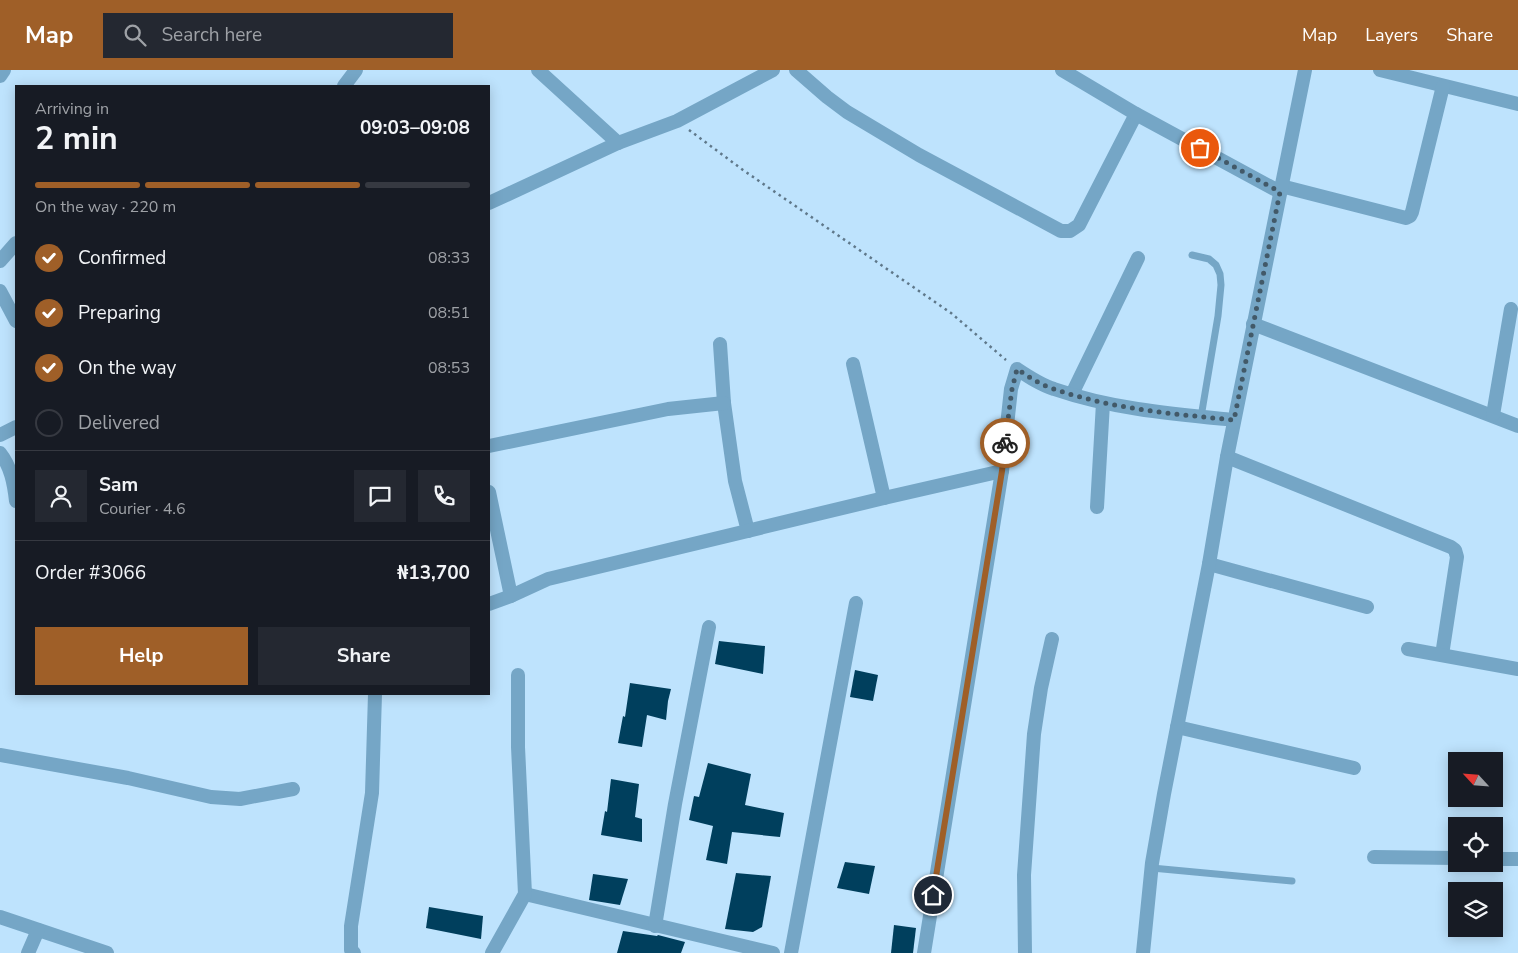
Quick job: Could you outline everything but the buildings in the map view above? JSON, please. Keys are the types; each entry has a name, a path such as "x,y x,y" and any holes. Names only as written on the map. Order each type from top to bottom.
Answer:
{"street":[{"path":"0,76 4,70"},
{"path":"345,85 356,70"},
{"path":"538,70 618,143"},
{"path":"490,203 618,143 677,121 773,70"},
{"path":"796,70 847,112 918,155 1061,231 1070,232 1079,225 1136,114"},
{"path":"1062,70 1136,114 1280,189 1406,218 1412,212 1443,86"},
{"path":"1143,953 1152,868 1177,727 1209,564 1234,420 1305,70"},
{"path":"1380,70 1518,104"},
{"path":"0,261 15,244"},
{"path":"1072,394 1138,258"},
{"path":"0,291 15,319"},
{"path":"1493,415 1511,310"},
{"path":"1253,324 1518,426"},
{"path":"720,344 724,403 735,481 748,531"},
{"path":"853,364 884,498"},
{"path":"924,953 1002,471 1012,389 1017,369 1053,389 1103,403 1136,410 1234,420"},
{"path":"490,446 668,409 724,403"},
{"path":"1097,507 1103,403"},
{"path":"0,435 15,428"},
{"path":"0,453 8,463 15,494"},
{"path":"1227,457 1455,550 1456,557 1442,655"},
{"path":"490,604 548,579 1002,471"},
{"path":"490,497 511,596"},
{"path":"1209,564 1367,607"},
{"path":"791,953 856,603"},
{"path":"655,926 675,804 709,627"},
{"path":"1025,953 1024,875 1034,734 1041,688 1052,639"},
{"path":"1408,649 1518,669"},
{"path":"492,953 524,894 518,747 518,675"},
{"path":"354,953 351,950 351,926 372,793 376,695"},
{"path":"1177,727 1354,768"},
{"path":"0,755 128,778 211,797 240,799 293,790"},
{"path":"1374,857 1448,858"},
{"path":"1503,858 1518,859"},
{"path":"524,894 655,926 730,948 773,953"},
{"path":"0,917 108,953"},
{"path":"28,953 38,930"}],"lane":[{"path":"1192,255 1209,258 1216,265 1220,274 1221,285 1218,316 1200,417"},
{"path":"1152,868 1292,881"}],"path":[{"path":"677,121 743,170 951,313 1017,369"}],"way so far":[{"path":"1005,443 1012,389 1017,369 1053,389 1103,403 1136,410 1234,420 1280,192 1200,148"}],"route":[{"path":"933,895 1005,443"}]}
